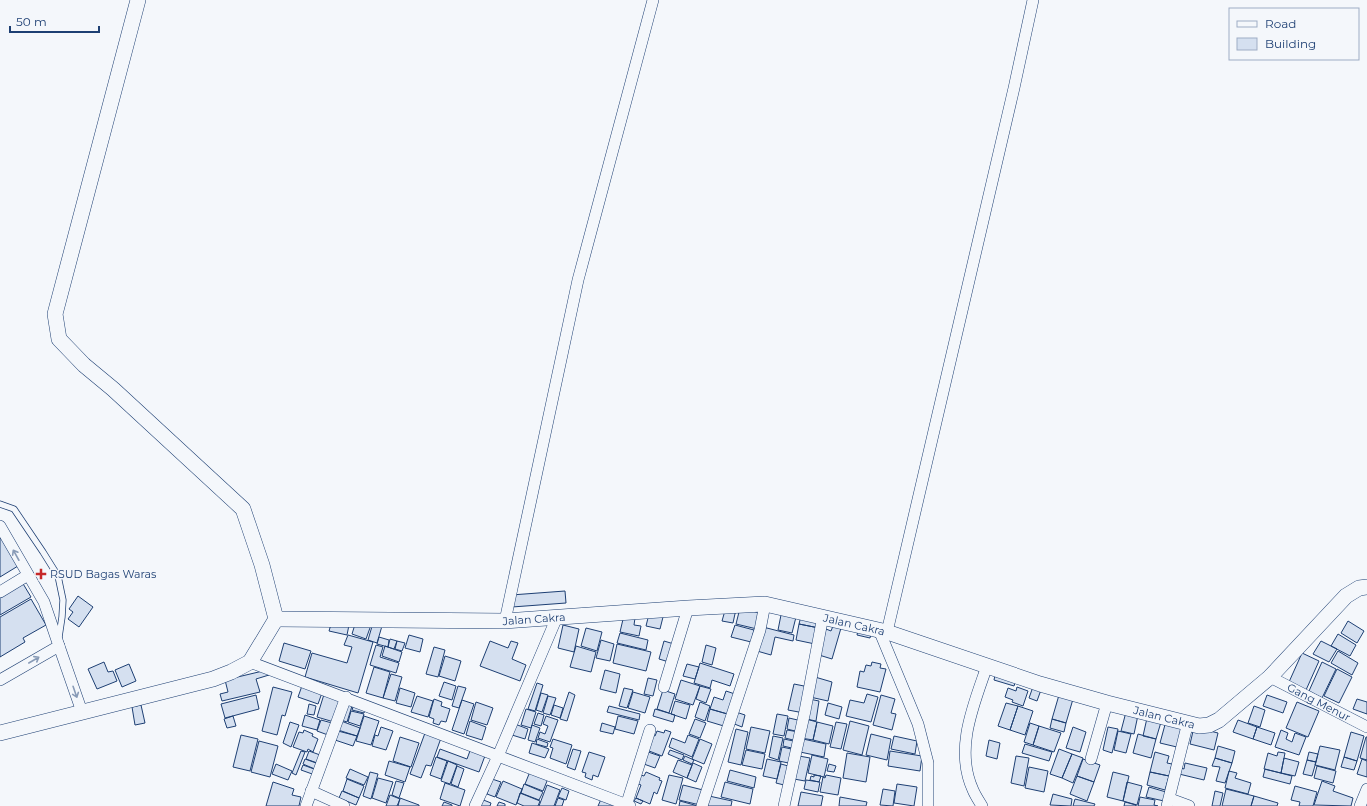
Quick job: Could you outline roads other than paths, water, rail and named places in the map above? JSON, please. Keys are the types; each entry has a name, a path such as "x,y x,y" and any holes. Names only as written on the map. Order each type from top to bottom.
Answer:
{"street":[{"path":"0,733 219,677 250,662 276,618 262,566 243,509 113,389 84,365 59,340 55,314 138,0"},
{"path":"505,621 578,280 653,0"},
{"path":"928,806 928,763 918,724 883,631 1014,88 1033,0"},
{"path":"0,526 44,602 82,712"},
{"path":"0,592 28,575"},
{"name":"Jalan Cakra","path":"276,618 505,621 765,604 823,616 883,631 1040,684 1199,726 1209,725 1219,720 1270,677 1346,596 1359,588 1367,587"},
{"path":"702,806 760,630 765,604"},
{"path":"664,687 688,608"},
{"path":"784,806 805,711 823,616"},
{"path":"475,806 558,617"},
{"path":"0,680 59,646"},
{"path":"250,662 346,697 628,806 650,730"},
{"path":"982,806 972,789 969,777 966,763 966,740 969,719 987,666"},
{"name":"Gang Menur","path":"1270,677 1367,727"},
{"path":"306,806 346,697"},
{"path":"1090,759 1108,703"},
{"path":"1188,722 1168,803 1189,806"},
{"path":"1360,806 1367,789"},
{"path":"311,791 344,806"}],"lane":[{"path":"0,504 14,510 58,576 63,600 59,646"}],"place":[{"name":"RSUD Bagas Waras","path":"41,574"}]}
